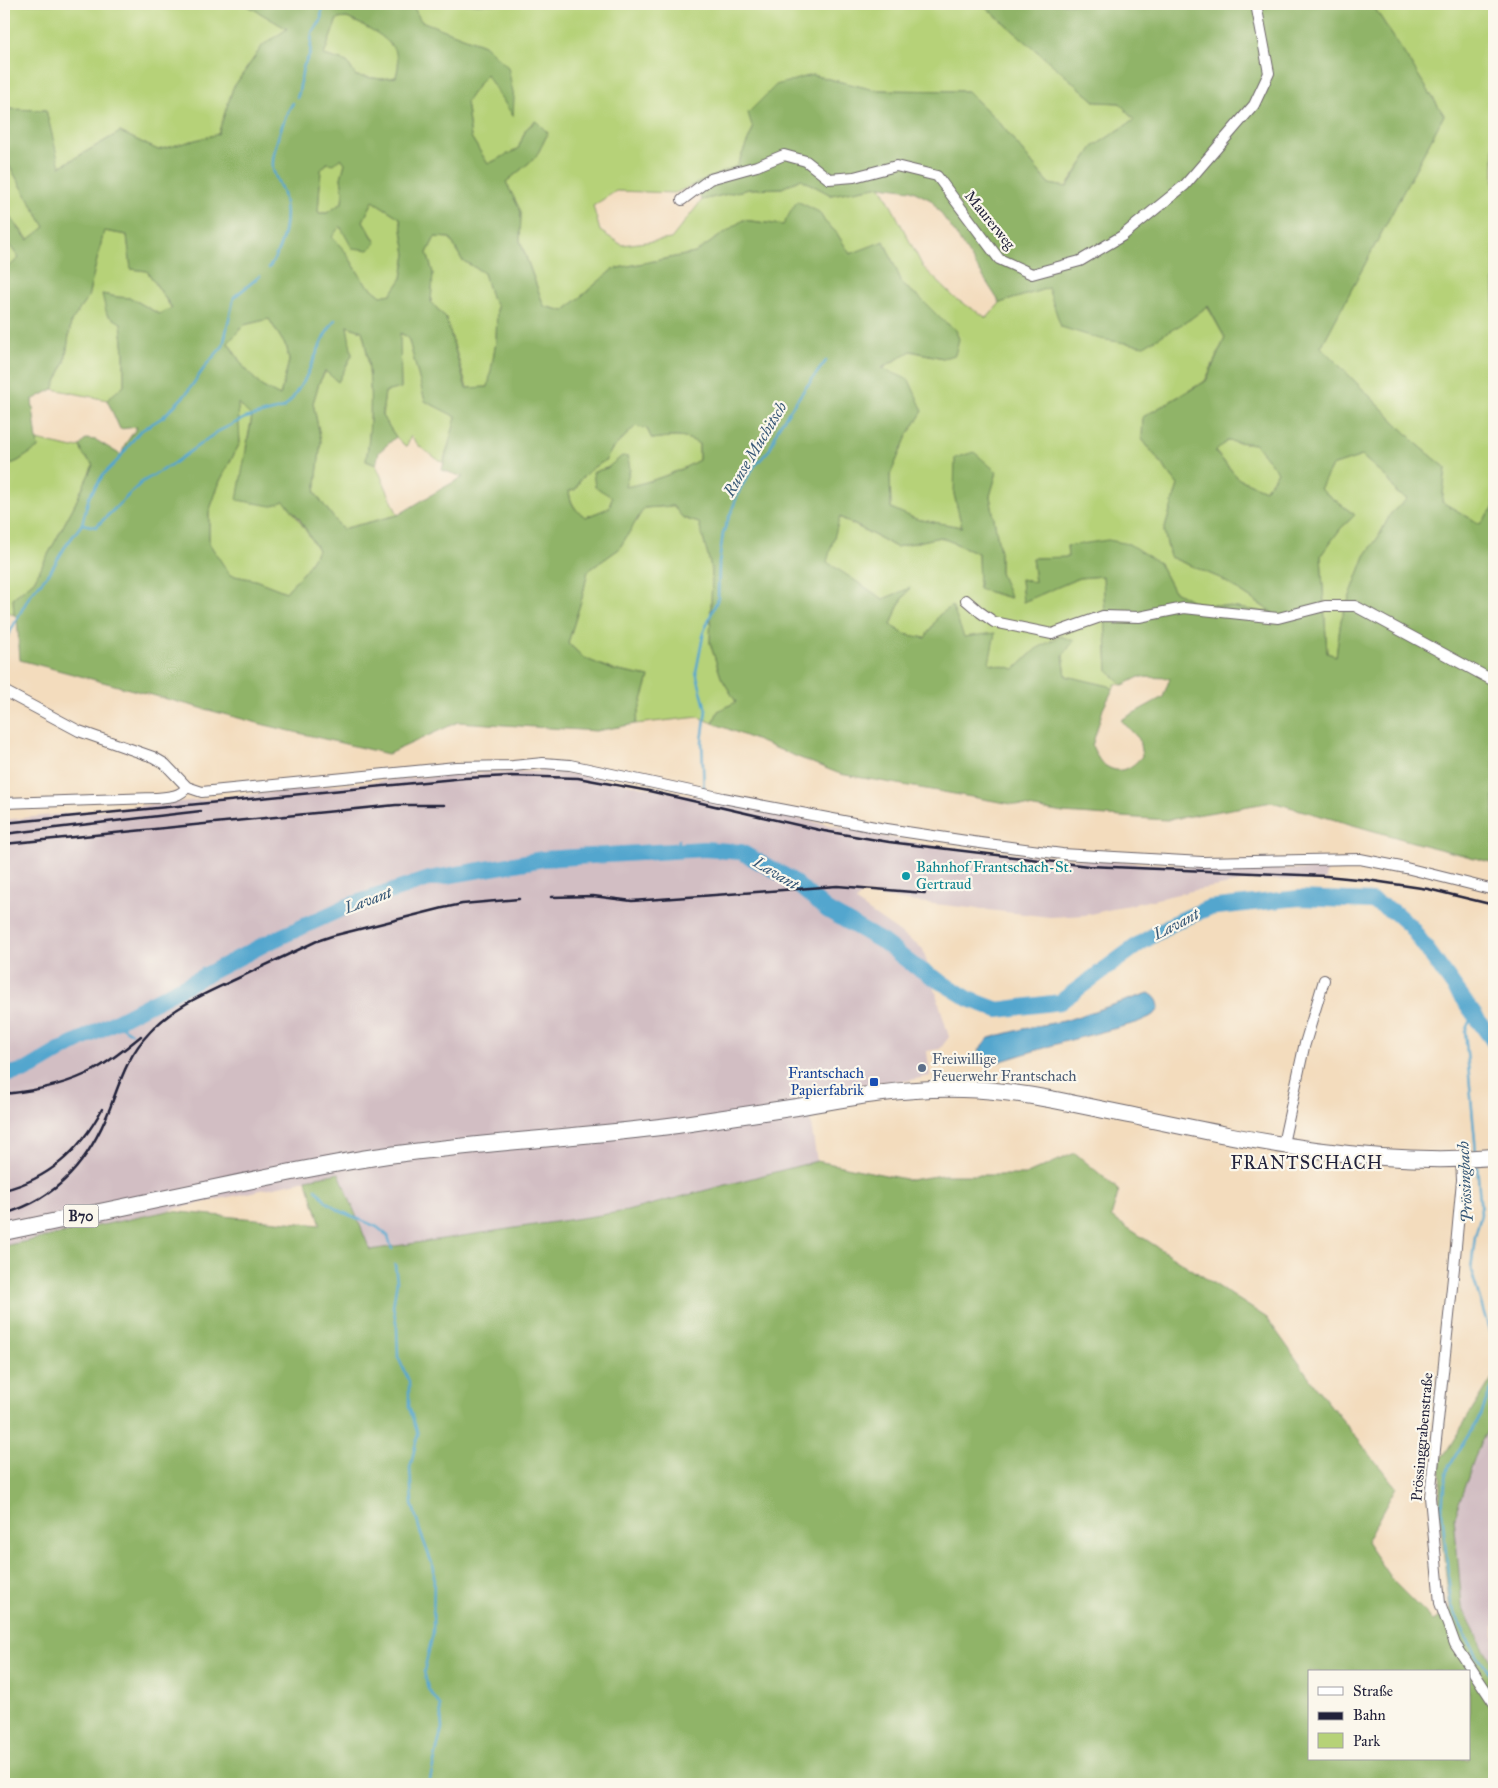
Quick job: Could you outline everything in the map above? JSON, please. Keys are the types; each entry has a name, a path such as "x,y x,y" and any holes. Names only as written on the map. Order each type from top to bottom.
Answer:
{"main road":[{"name":"B70","path":"4,1232 296,1171 376,1157 456,1147 638,1130 897,1091 958,1088 1001,1091 1283,1144 1384,1158 1477,1158"}],"street":[{"name":"Maurerweg","path":"682,200 710,179 757,166 784,155 806,161 829,179 854,178 896,166 937,176 999,259 1032,274 1080,261 1122,236 1185,185 1254,105 1269,73 1256,4"},
{"path":"966,600 994,622 1052,634 1103,616 1139,617 1184,608 1278,618 1326,606 1355,606 1494,680"},
{"path":"4,691 79,731 153,757 165,764 186,787 202,792 456,766 513,766 543,763 570,765 733,800 880,828 973,842 1062,854 1202,862 1360,859 1406,868 1494,890"},
{"path":"4,803 154,798 176,796 183,793 186,787"},
{"path":"1283,1144 1304,1047 1324,980"},
{"name":"Prössinggrabenstraße","path":"1477,1158 1462,1180 1430,1497 1440,1602 1455,1644 1494,1703"}],"shaded area":[{"path":"549,771 582,775 667,791 926,845 1077,859 1191,866 1327,870 1326,880 1254,880 1196,890 1086,915 1050,917 908,901 862,893 856,902 923,949 949,1037 940,1049 927,1051 930,1076 907,1081 877,1082 806,1094 817,1161 627,1211 370,1250 339,1173 4,1246 4,820 400,779 467,773"},
{"path":"1494,1418 1494,1666 1462,1607 1454,1517 1478,1448"}],"green space":[{"path":"4,4 245,4 288,29 263,45 233,88 218,134 158,150 120,132 59,167 46,110 4,109"},
{"path":"245,4 412,4 421,21 484,45 508,67 514,98 513,116 486,74 466,102 471,137 488,164 518,149 526,129 536,121 548,133 536,157 506,182 521,212 520,241 544,306 564,311 613,269 695,253 743,220 783,225 797,201 819,212 825,222 836,232 850,254 884,241 903,285 956,330 959,339 955,355 943,358 911,351 882,368 909,380 923,411 907,436 890,475 891,508 916,519 962,527 954,494 955,458 974,452 997,472 990,496 1000,552 1000,573 1011,598 979,589 978,553 940,537 896,547 840,517 827,562 883,599 910,588 898,606 891,625 904,634 925,638 939,615 952,606 964,637 995,633 989,663 1015,669 1036,649 1060,636 1074,641 1063,655 1066,676 1109,686 1113,689 1103,709 1092,746 1103,764 1114,770 1119,770 1134,764 1142,756 1139,739 1121,720 1163,697 1170,678 1139,677 1123,685 1108,671 1103,576 1079,578 1023,602 1021,579 1035,582 1032,558 1068,557 1067,546 1108,540 1129,544 1159,563 1173,590 1194,602 1273,613 1220,578 1170,557 1164,531 1178,485 1142,439 1143,417 1206,381 1225,338 1208,306 1189,320 1144,346 1100,339 1061,327 1048,288 1000,303 955,233 931,200 911,190 881,186 831,195 801,179 782,188 749,189 702,200 691,186 737,166 753,129 748,113 776,85 812,75 875,90 967,91 999,122 1049,184 1067,187 1093,147 1134,120 1120,103 1096,102 982,4 1372,4 1444,115 1321,347 1417,444 1446,468 1442,502 1480,524 1494,507 1494,863 1272,802 1167,820 1063,813 840,774 713,723 718,711 736,702 721,677 710,643 712,571 699,523 683,518 673,506 644,508 619,549 588,571 568,643 584,658 613,670 649,677 635,724 596,731 458,722 388,754 265,725 20,660 17,617 14,615 13,598 34,581 75,504 93,465 83,454 80,446 86,439 96,440 121,455 126,443 137,427 120,429 107,400 124,385 124,352 121,323 107,315 102,294 131,298 159,314 172,308 147,271 131,269 127,235 104,231 88,297 71,322 65,362 53,389 32,400 38,448 18,461 4,467 4,421 10,405 4,395 4,284 6,269 19,258 4,238 4,213 7,213 28,240 45,227 7,162 4,160 4,109 46,110 60,167 120,132 158,150 218,134 233,88 263,45 287,29","holes":["347,18 378,34 391,46 396,53 398,61 396,77 382,79 356,76 347,62 324,55 337,19","341,158 345,163 341,178 342,203 327,213 318,213 321,170 327,163 334,164","373,201 400,218 406,254 402,278 391,294 381,296 364,282 345,251 332,237 340,226 352,248 369,250 376,243 363,221","435,237 450,238 462,260 484,273 491,297 497,306 496,342 488,387 466,388 446,318 431,302 433,273 427,253","269,319 287,348 289,361 280,396 261,386 243,366 228,343 244,325","347,326 362,331 366,345 370,378 369,430 366,461 376,465 379,452 396,437 382,416 385,392 401,388 400,333 408,337 425,401 456,417 442,470 463,477 398,515 342,529 315,493 321,441 313,403 325,371 338,382 352,355","238,403 252,417 237,500 272,506 284,501 299,518 318,550 306,569 286,592 255,580 230,575 209,543 209,512 220,481 240,443","636,426 647,429 652,439 682,437 699,444 699,460 672,473 644,482 625,487 630,469 628,457 622,456 607,468 593,472 595,487 612,497 609,508 586,517 574,506 569,491 575,490 580,480 591,469 606,460 612,449","1227,441 1255,444 1278,472 1265,490 1239,479 1215,452","1362,456 1388,479 1397,493 1407,499 1391,513 1379,536 1365,556 1341,620 1336,656 1327,653 1321,555 1341,528 1355,515 1320,489 1332,466"]},
{"path":"412,4 982,4 1096,102 1120,103 1134,120 1093,147 1066,187 1049,184 999,122 967,91 875,90 812,75 753,129 737,166 675,193 616,191 593,206 600,231 622,245 671,239 702,200 749,189 782,188 801,179 831,195 881,186 923,267 956,299 987,318 1000,303 1048,288 1189,320 1207,306 1225,338 1205,381 1143,417 1142,439 1178,485 1164,531 1170,557 1220,578 1274,614 1194,602 1173,590 1159,563 1067,546 1069,557 1032,558 1035,583 1021,579 1023,602 1079,578 1103,576 1108,671 1123,685 1115,684 1113,689 1109,686 1066,676 1063,655 1036,649 1015,669 989,663 939,615 925,638 904,634 891,626 898,606 909,589 883,599 826,562 839,517 896,547 940,537 978,553 979,589 1010,598 1000,573 1000,552 990,496 997,472 954,494 962,527 916,519 891,509 890,475 907,436 923,411 882,369 910,351 943,358 956,330 903,285 884,242 850,254 836,232 825,222 819,212 783,225 743,220 695,253 613,269 564,311 544,306 520,240 521,212 506,182 536,157 548,133 535,121 526,129 518,149 488,164 471,137 466,102 486,73 513,115 484,45 420,21"},
{"path":"1372,4 1494,4 1494,507 1480,524 1442,502 1446,468 1417,444 1321,347 1444,115"},
{"path":"347,18 379,34 392,46 397,53 399,61 396,77 382,79 356,76 347,62 324,55 337,19"},
{"path":"341,158 345,163 341,178 342,203 327,213 318,213 321,170 327,163"},
{"path":"4,160 7,162 45,227 29,240 7,213 4,213"},
{"path":"373,201 400,218 406,254 402,278 391,294 381,296 364,282 345,251 331,237 340,225 376,242 363,221"},
{"path":"104,231 127,235 131,269 147,271 172,309 159,314 131,298 102,294 121,323 124,352 124,385 107,400 53,389 65,362 71,322 88,297"},
{"path":"435,237 450,238 462,260 484,273 491,297 497,306 496,342 489,387 467,388 446,318 431,302 433,273 427,253"},
{"path":"4,238 19,258 6,269 4,284"},
{"path":"269,319 287,348 289,361 280,396 261,386 243,366 228,342 244,325"},
{"path":"346,326 362,331 366,345 370,378 370,413 366,461 376,465 398,515 342,529 315,493 321,441 313,403 319,383 326,371 338,382 352,355"},
{"path":"399,333 408,337 425,401 457,417 443,463 420,447 411,436 406,447 396,437 382,416 385,392 401,387"},
{"path":"237,402 252,416 246,448 318,550 306,569 286,592 255,580 229,575 209,543 209,512 220,481 240,443"},
{"path":"636,426 647,429 652,439 676,437 688,439 699,444 699,460 663,477 625,488 607,468 594,472 612,497 609,508 586,517 574,506 569,490 575,490 580,480 591,469 606,460 612,449"},
{"path":"36,440 73,448 80,446 83,454 93,465 75,504 34,581 13,598 14,615 4,609 4,467 18,461 37,448"},
{"path":"1227,441 1255,444 1278,472 1265,490 1239,479 1215,451"},
{"path":"1362,456 1388,479 1397,493 1408,499 1391,513 1379,536 1365,556 1341,620 1336,656 1327,653 1321,555 1341,528 1355,515 1320,489 1332,466"},
{"path":"673,506 683,518 699,523 712,571 710,643 721,677 736,702 718,711 713,723 699,717 635,724 649,677 613,670 584,658 568,643 588,571 619,549 644,508"},
{"path":"1075,1153 1119,1190 1111,1217 1267,1318 1319,1391 1396,1487 1366,1542 1392,1580 1433,1621 1450,1612 1439,1513 1441,1460 1494,1375 1494,1418 1478,1448 1454,1517 1462,1607 1494,1666 1494,1784 834,1784 829,1782 803,1784 4,1784 4,1246 168,1211 321,1225 306,1179 339,1173 370,1250 627,1211 817,1161 910,1180 942,1175 1025,1175"}],"water":[{"path":"1149,993 1157,1000 1159,1009 1154,1015 1136,1023 1063,1042 998,1062 980,1059 979,1050 989,1038 1064,1021"}],"waterway":[{"path":"297,98 303,67 310,54 312,33 321,21 322,4"},
{"path":"269,268 281,242 286,213 283,194 273,169 274,154 282,126 293,103"},
{"path":"4,643 30,595 50,572 82,524 89,497 103,475 118,460 139,432 163,417 186,394 207,364 223,346 234,297 260,276"},
{"path":"82,524 96,527 142,482 174,463 217,432 245,418 284,408 305,379 325,335 335,320"},
{"name":"Runse Muchitsch","path":"704,790 702,742 706,710 696,672 704,631 718,598 719,563 723,533 740,489 754,467 770,449 779,426 826,361"},
{"name":"Runse Muchitsch","path":"676,850 679,840"},
{"name":"Lavant","path":"4,1075 27,1070 61,1050 267,943 350,905 429,879 543,859 704,849 741,852 789,878 827,910 883,942 913,965 969,999 998,1010 1060,1002 1139,944 1172,924 1208,908 1299,898 1372,901 1394,912 1410,926 1494,1042"},
{"name":"Prössingbach","path":"1473,1014 1465,1031 1476,1152"},
{"path":"115,1022 131,1033"},
{"name":"Prössingbach","path":"1477,1164 1481,1214 1475,1236 1471,1270 1494,1346"},
{"path":"316,1189 327,1202 340,1211 377,1227 388,1236 392,1249"},
{"path":"395,1265 397,1281 393,1306 397,1327 398,1357 409,1381 409,1407 418,1434 410,1468 412,1503 434,1569 433,1633 424,1671 428,1689 440,1705 442,1728 429,1784"},
{"name":"Prössingbach","path":"1494,1375 1493,1384 1481,1415 1449,1466 1444,1486 1442,1511 1451,1604 1466,1637 1494,1681"}],"railway":[{"path":"4,823 465,778 511,776 578,778 649,791 824,831 889,842 1088,866 1326,876 1367,880 1428,889 1494,905"},
{"path":"4,844 396,805 444,805"},
{"path":"4,834 201,811"},
{"path":"551,897 593,896 632,901 837,886 925,893"},
{"path":"4,1214 41,1198 70,1175 82,1161 102,1127 126,1068 136,1050 159,1023 179,1008 317,941 332,936 462,904 519,899"},
{"path":"4,1094 27,1091 73,1080 106,1063 141,1036"},
{"path":"4,1190 35,1178 62,1160 84,1137 102,1109"}],"place":[{"name":"Bahnhof Frantschach-St. Gertraud","path":"906,876"},
{"name":"Freiwillige Feuerwehr Frantschach","path":"922,1068"},
{"name":"Frantschach Papierfabrik","path":"874,1082"}],"district":[{"name":"FRANTSCHACH","path":"1307,1163"}]}
